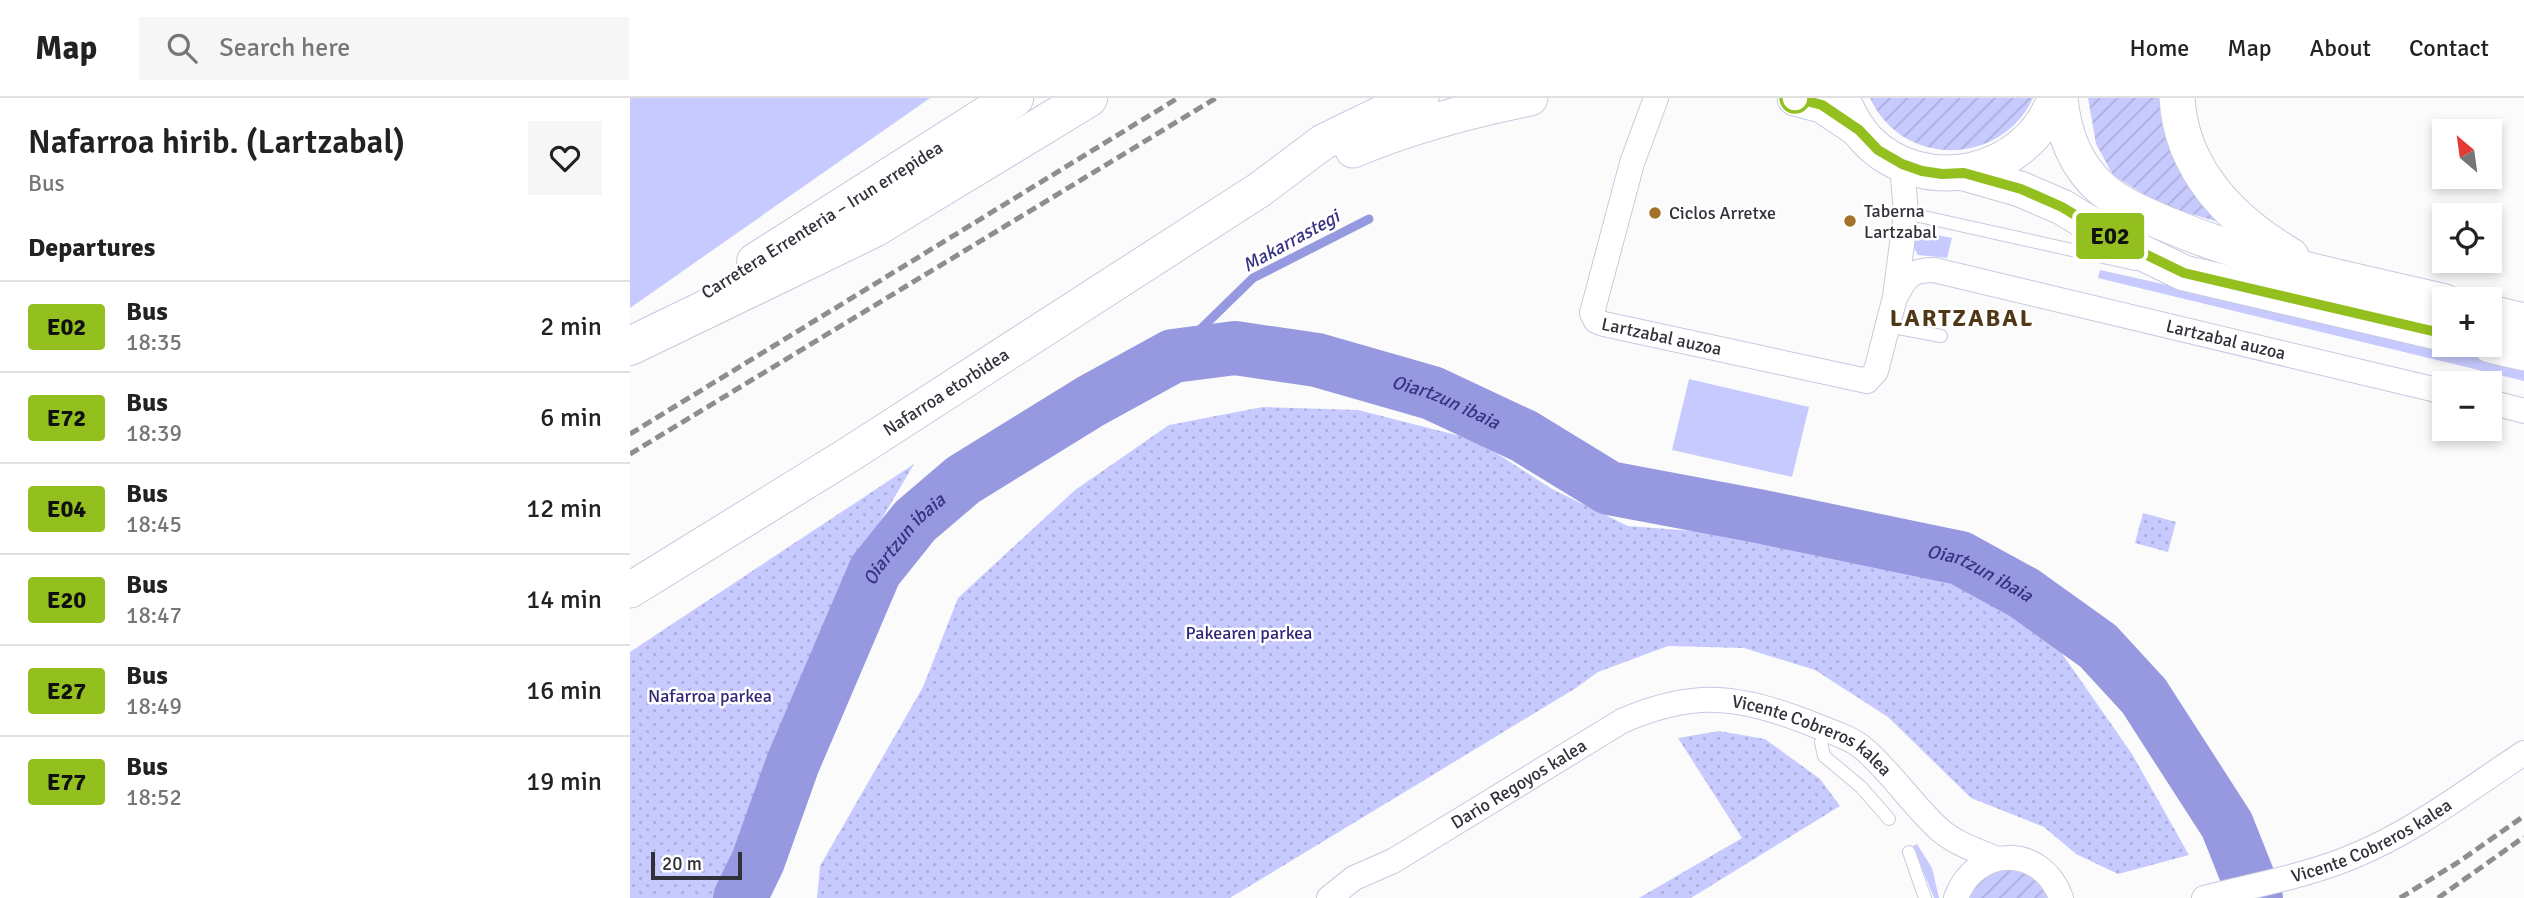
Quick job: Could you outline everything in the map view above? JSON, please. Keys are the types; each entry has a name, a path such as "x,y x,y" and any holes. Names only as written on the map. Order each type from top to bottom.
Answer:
{"main road":[{"name":"Carretera Errenteria – Irun errepidea","path":"630,344 1014,98"},
{"path":"630,344 874,229 1088,98"},
{"name":"Nafarroa etorbidea","path":"630,590 850,454 1259,190 1323,142 1389,110 1421,98"},
{"name":"Nafarroa etorbidea","path":"1259,190 1387,136 1484,107 1530,98"},
{"path":"1795,98 1822,105 1859,130 1878,150 1902,164 1942,174 1986,168 2007,158 2025,144 2040,127 2057,98"},
{"path":"1842,98 1859,130"},
{"path":"2057,98 2063,124 2077,158 2087,174 2114,198 2163,223 2208,241 2265,259 2432,299"},
{"path":"2177,98 2180,125 2198,169 2228,210 2275,246 2303,262 2339,277"},
{"path":"1964,173 2021,189 2052,202 2118,241 2184,273 2432,331"},
{"path":"2502,316 2524,321"},
{"path":"2502,348 2524,353"}],"street":[{"name":"Lartzabal auzoa","path":"1656,98 1632,163 1592,313 1597,321 1867,381 1876,371 1895,297 1906,213 1902,164"},
{"name":"Lartzabal auzoa","path":"1895,297 1903,281 1916,270 1934,270 2432,388"},
{"path":"2502,311 2524,307"},
{"path":"2502,405 2524,411"},
{"name":"Vicente Cobreros kalea","path":"1719,699 1754,704 1827,730 1861,746 1893,776 1941,831 1964,845 1997,859 2026,860 2049,875 2065,894"},
{"name":"Dario Regoyos kalea","path":"1329,898 1354,878 1393,861 1622,721 1663,706 1686,701 1719,699"},
{"name":"Vicente Cobreros kalea","path":"2204,898 2302,873 2354,856 2393,837 2524,753"},
{"path":"1956,898 1960,886 1970,873 1982,864 1997,859"}],"lane":[{"path":"1906,213 2184,273"},
{"path":"1888,326 1941,336"},
{"path":"1827,730 1821,741 1824,757 1861,787 1889,819"},
{"path":"1909,852 1925,898"}],"green space":[{"path":"630,98 930,98 630,308"},
{"path":"1870,98 2033,98 2018,121 1999,137 1976,147 1952,150 1927,147 1904,137 1885,121"},
{"path":"2088,98 2167,98 2225,224 2161,205 2113,175 2096,144"},
{"path":"1916,231 1952,238 1947,258 1918,255 1914,248"},
{"path":"2100,270 2432,344 2432,357 2488,357 2524,365 2524,381 2502,376 2502,371 2483,371 2098,278"},
{"path":"1689,379 1809,407 1792,477 1672,450"},
{"name":"Pakearen parkea","path":"1263,407 1358,410 1476,440 1552,489 1628,526 1732,534 1817,547 1938,575 2047,632 2132,754 2189,855 2118,874 2076,854 2044,827 1971,798 1888,717 1815,670 1744,648 1668,646 1598,672 1576,688 1230,898 817,898 820,866 923,687 958,598 1075,490 1169,425"},
{"name":"Nafarroa parkea","path":"914,464 850,573 786,724 722,898 630,898 630,652"},
{"path":"2143,513 2176,522 2168,552 2135,543"},
{"path":"1719,731 1765,739 1820,779 1840,806 1691,898 1639,898 1742,838 1678,738"},
{"path":"1917,844 1932,868 1939,898 1934,898 1913,846"},
{"path":"2002,870 2030,876 2048,898 1970,898 1983,880"}],"waterway":[{"name":"Makarrastegi","path":"1173,356 1253,278 1369,219"},
{"name":"Oiartzun ibaia","path":"740,898 758,861 793,763 875,571 915,521 963,480 1091,401 1173,356 1235,348 1317,360 1432,393 1524,436 1609,488 1960,558 2024,593 2098,646 2144,696 2227,825 2256,898"}],"railway":[{"path":"630,434 1178,98"},
{"path":"630,454 1216,98"},
{"path":"2400,898 2457,863 2524,816"},
{"path":"2438,898 2524,837"}],"bus line":[{"name":"E02","path":"1795,98 1822,105 1859,130 1878,150 1902,164 1942,174 1964,173 2021,189 2062,207 2118,241 2184,273 2432,331"}],"place":[{"name":"Ciclos Arretxe","path":"1655,213"},
{"name":"Taberna Lartzabal","path":"1850,221"}],"district":[{"name":"LARTZABAL","path":"1962,318"}]}
